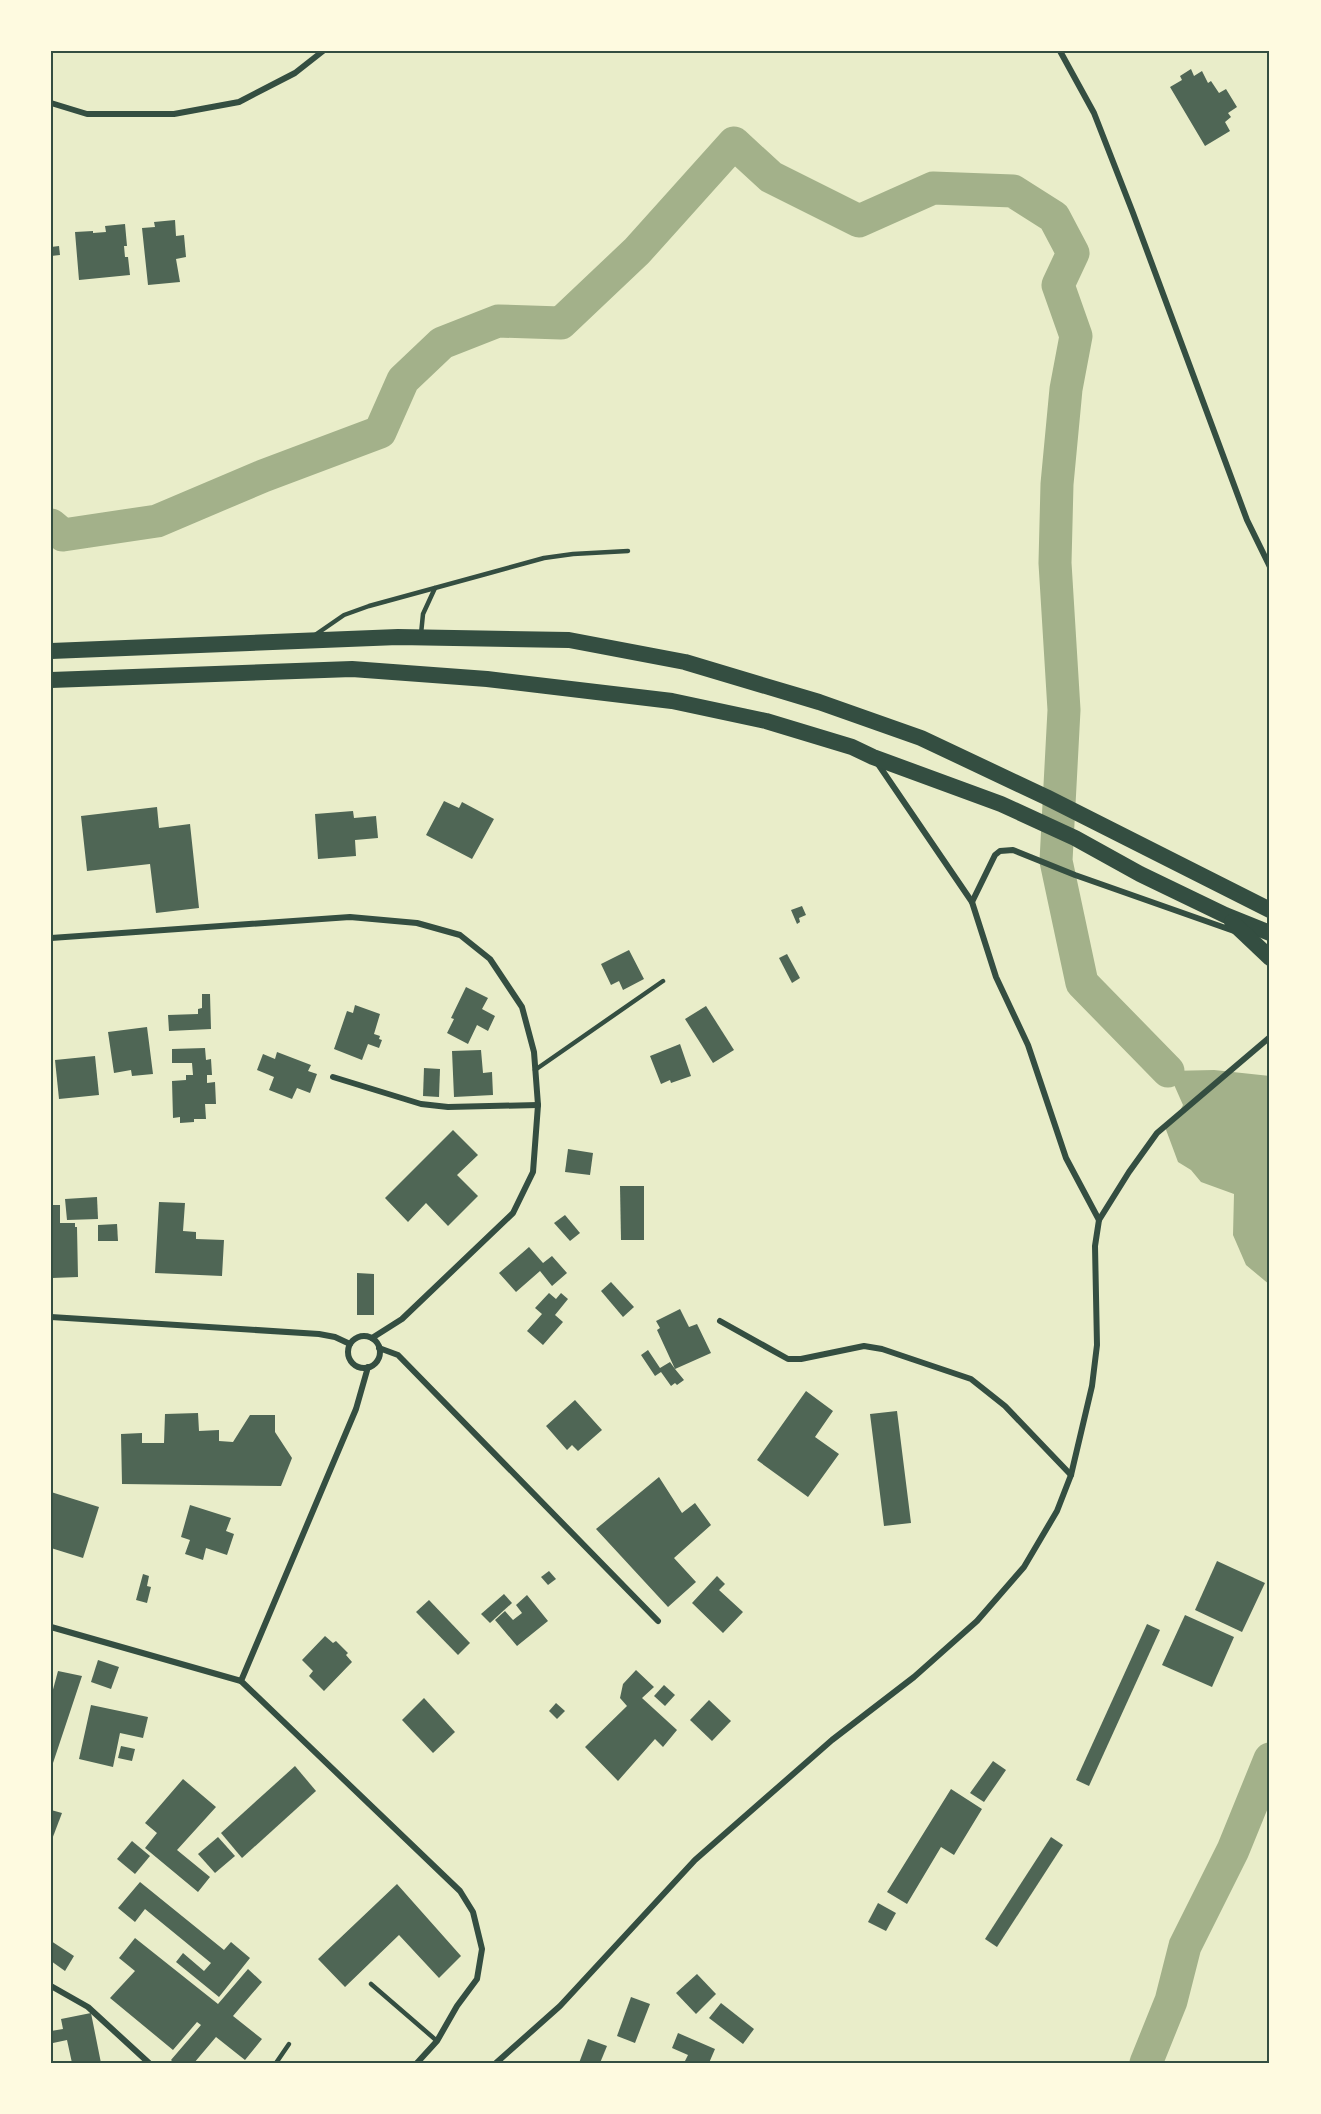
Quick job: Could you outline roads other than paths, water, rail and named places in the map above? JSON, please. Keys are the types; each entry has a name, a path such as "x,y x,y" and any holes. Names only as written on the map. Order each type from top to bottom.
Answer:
{"highway":[{"path":"51,651 420,638 569,640 685,662 819,702 921,738 1268,908"},
{"path":"51,680 352,669 487,679 672,701 766,721 852,747 873,757 1001,804 1075,838 1140,874 1225,915 1270,933"},
{"path":"1225,915 1270,958"}],"street":[{"path":"51,103 87,114 174,114 239,102 295,73 323,51"},
{"path":"1060,51 1094,113 1247,520 1270,567"},
{"path":"873,757 972,902 996,977 1028,1045 1066,1158 1099,1220"},
{"path":"972,902 995,855 1007,850 1021,853 1075,875 1246,935"},
{"path":"51,938 350,917 417,923 460,935 490,959 522,1007 534,1052 538,1105 533,1172 513,1213 402,1318 372,1338 360,1336 350,1344 348,1356 351,1362 362,1368 368,1367 377,1360 379,1348"},
{"path":"496,2063 560,2006 695,1860 832,1740 914,1677 977,1621 1024,1567 1057,1511 1071,1475 1092,1386 1097,1345 1095,1246 1099,1220 1157,1133 1270,1037"},
{"path":"333,1077 421,1104 448,1107 538,1105"},
{"path":"51,1317 319,1334 335,1337 350,1344"},
{"path":"720,1321 788,1359 801,1359 864,1346 882,1349 971,1379 1005,1406 1071,1475"},
{"path":"372,1338 379,1348 399,1355 658,1621"},
{"path":"241,1681 356,1409 368,1367"},
{"path":"51,1627 241,1681 459,1891 473,1912 482,1948 477,1979 457,2006 437,2041 417,2063"},
{"path":"51,1986 88,2007 150,2063"}],"lane":[{"path":"307,641 344,615 369,606 544,558 628,551"},
{"path":"420,638 423,615 435,588"},
{"path":"535,1070 663,981"},
{"path":"370,1984 437,2041"},
{"path":"276,2063 289,2044"}],"waterway":[{"path":"51,525 63,535 157,521 263,476 380,432 403,380 442,343 498,321 561,323 637,251 734,143 771,177 859,221 933,188 1013,191 1054,217 1073,253 1058,285 1076,336 1066,389 1057,484 1055,563 1064,710 1056,861 1082,983 1168,1071"},
{"path":"1146,2063 1171,2001 1185,1946 1233,1850 1270,1759"}]}
